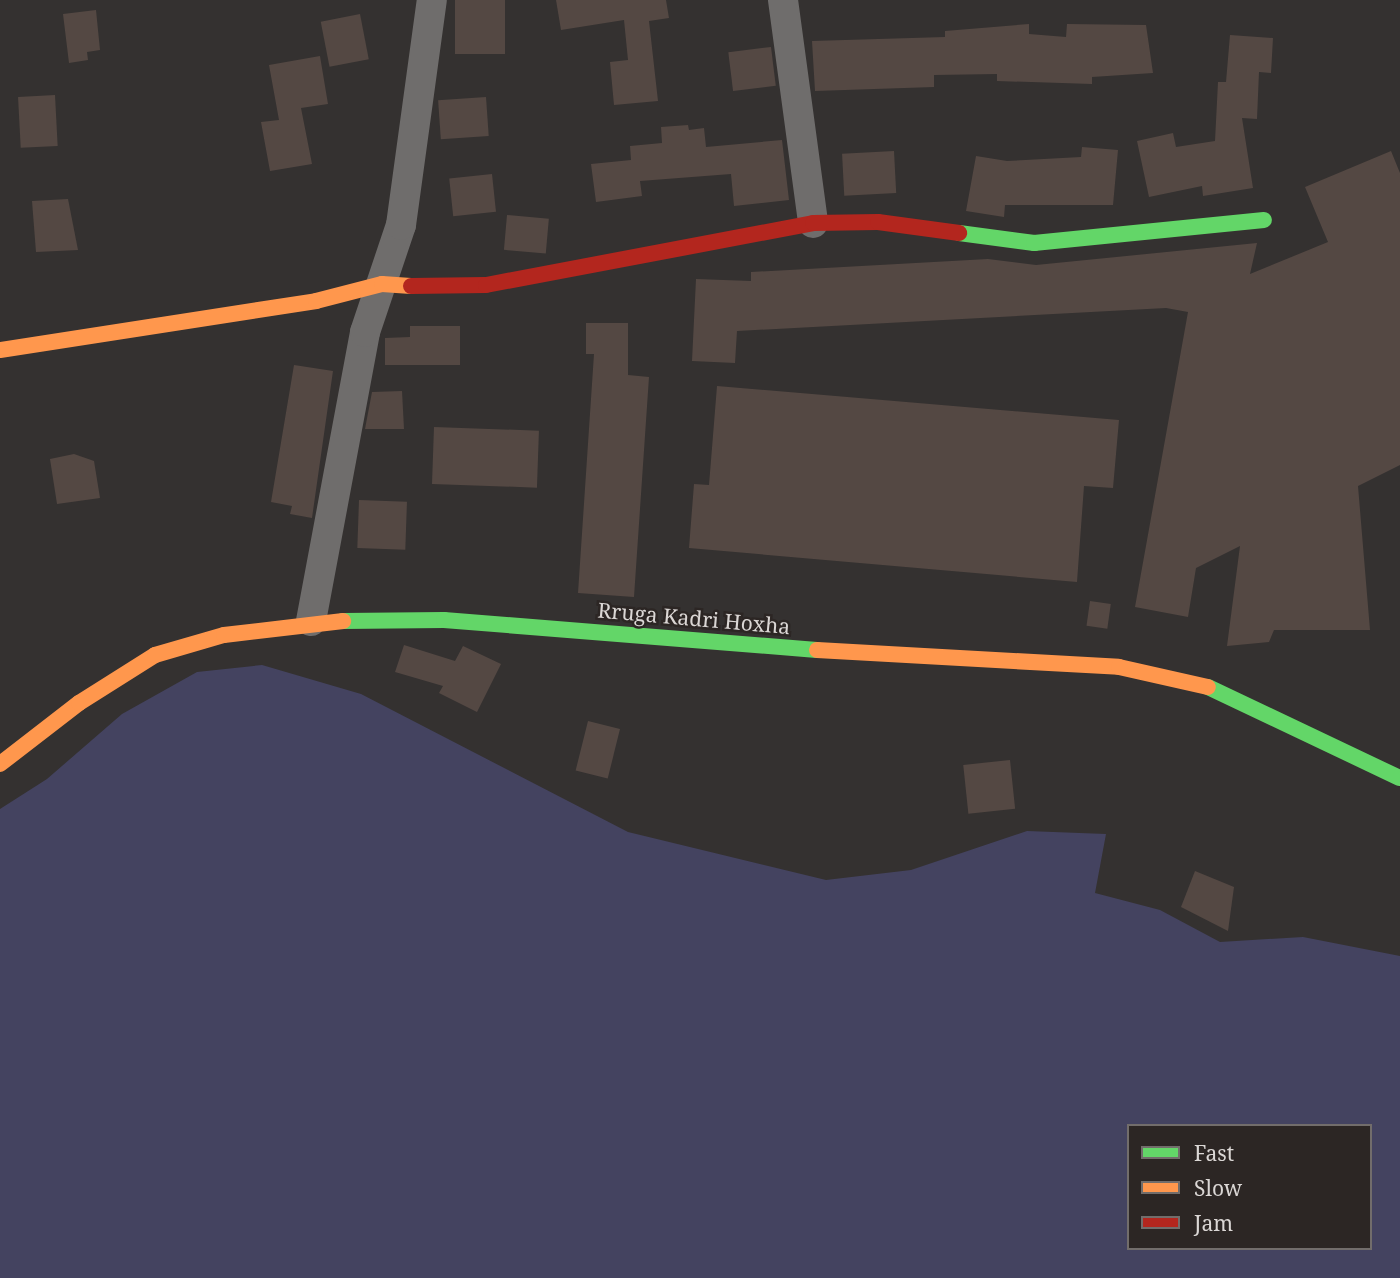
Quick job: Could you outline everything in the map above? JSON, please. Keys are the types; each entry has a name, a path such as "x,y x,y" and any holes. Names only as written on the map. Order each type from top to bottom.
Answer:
{"main road":[{"path":"0,350 316,301 382,284 444,289 486,285 813,223 877,222 1034,243 1264,220"},
{"name":"Rruga Kadri Hoxha","path":"0,764 79,703 155,655 225,635 311,621 498,623 890,656 1119,667 1182,678 1248,701 1400,778"}],"street":[{"path":"311,621 365,331 401,225 432,0"},
{"path":"783,0 813,223"}],"shaded area":[{"path":"262,665 361,694 628,832 826,880 911,870 1027,831 1106,834 1095,893 1160,910 1220,942 1303,937 1400,956 1400,1278 0,1278 0,809 47,779 122,714 197,672"}],"building":[{"path":"455,0 505,0 505,54 455,54"},
{"path":"556,0 666,0 669,18 649,21 658,101 614,105 610,62 628,60 624,20 561,30"},
{"path":"96,10 100,50 87,52 88,60 69,63 63,14"},
{"path":"360,14 369,59 330,67 321,22"},
{"path":"1029,24 1029,34 1066,37 1067,24 1146,25 1153,73 1092,77 1092,84 997,81 997,74 934,75 934,87 815,91 812,41 945,37 945,31"},
{"path":"1230,35 1273,38 1271,73 1259,72 1257,119 1242,118 1253,188 1203,196 1202,186 1149,197 1137,141 1173,133 1176,147 1215,141 1218,82 1226,82"},
{"path":"771,47 776,86 733,91 728,52"},
{"path":"320,56 328,104 301,108 312,164 270,171 261,122 279,120 269,65"},
{"path":"55,95 58,146 21,148 18,97"},
{"path":"486,97 489,136 441,139 438,100"},
{"path":"688,125 689,130 704,128 706,147 782,140 789,200 734,206 731,174 640,181 642,196 596,202 591,164 631,160 630,146 662,143 661,127"},
{"path":"1082,147 1118,150 1113,205 1005,205 1004,217 966,211 976,156 1007,161 1081,157"},
{"path":"894,151 896,193 844,196 842,154"},
{"path":"1391,151 1400,173 1400,465 1358,486 1370,630 1274,630 1269,642 1227,646 1240,546 1196,568 1188,617 1135,607 1188,312 1166,308 737,331 735,363 692,361 696,279 751,281 751,272 988,259 1036,265 1257,243 1250,274 1328,242 1305,187"},
{"path":"492,174 496,212 453,216 449,178"},
{"path":"68,199 78,250 36,252 32,201"},
{"path":"507,215 549,219 546,254 504,250"},
{"path":"586,323 628,323 628,375 649,377 634,597 578,593 594,354 586,354"},
{"path":"410,326 460,326 460,365 385,365 385,338 410,337"},
{"path":"294,365 333,371 312,518 290,514 292,506 271,502"},
{"path":"717,386 1119,420 1113,488 1084,486 1077,582 689,548 694,484 709,485"},
{"path":"402,391 404,429 365,429 372,392"},
{"path":"434,427 539,431 537,488 432,484"},
{"path":"74,454 94,461 100,498 57,504 50,459"},
{"path":"359,500 407,502 405,550 357,548"},
{"path":"1090,601 1111,604 1107,629 1087,626"},
{"path":"404,645 455,661 463,646 501,664 477,712 439,693 443,686 395,672"},
{"path":"588,721 620,729 608,778 576,770"},
{"path":"1010,760 1015,809 968,814 963,765"},
{"path":"1195,871 1234,887 1228,931 1181,907"}],"traffic: fast":[{"path":"959,233 1034,243 1264,220"},
{"path":"343,621 444,620 817,650"},
{"path":"1208,687 1400,778"}],"traffic: slow":[{"path":"0,350 316,301 382,284 411,286"},
{"path":"0,764 79,703 155,655 224,635 343,621"},
{"path":"817,650 1119,667 1208,687"}],"traffic: jam":[{"path":"411,286 486,285 813,223 878,222 959,233"}]}
